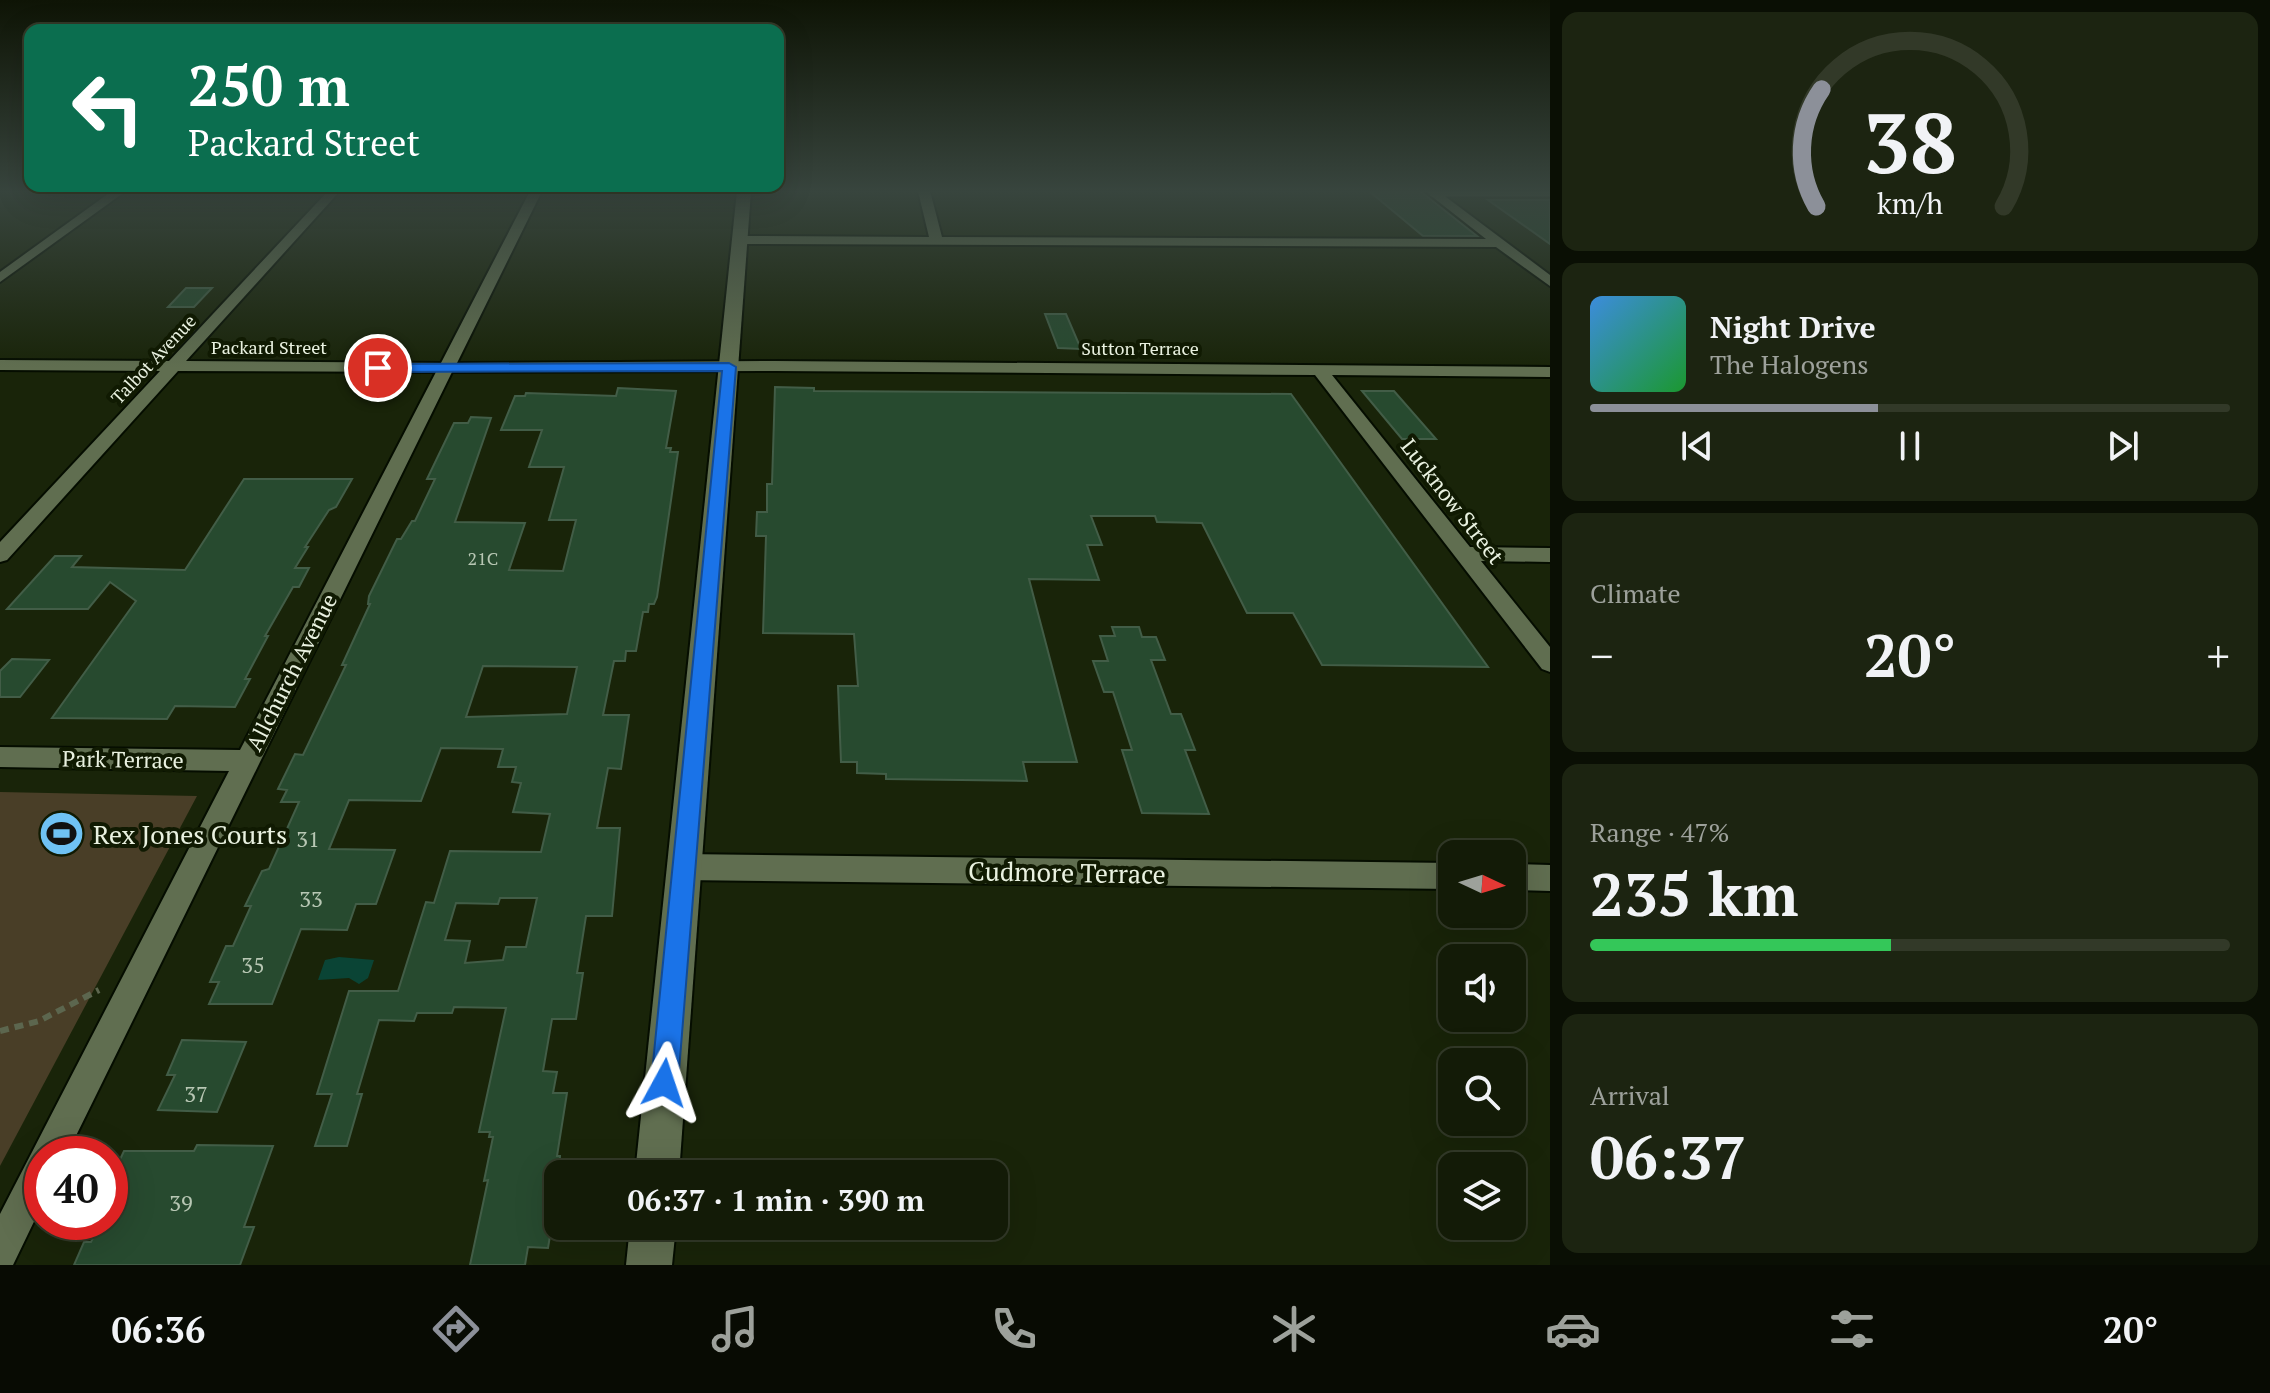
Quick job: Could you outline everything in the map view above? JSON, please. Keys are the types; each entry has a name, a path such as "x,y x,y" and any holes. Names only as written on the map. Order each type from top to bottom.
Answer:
{"street":[{"path":"0,278 39,250"},
{"name":"Talbot Avenue","path":"0,555 280,250"},
{"name":"Allchurch Avenue","path":"58,1136 506,250"},
{"path":"658,1160 682,867 740,250"},
{"path":"1508,250 1550,282"},
{"name":"Packard Street","path":"0,365 729,367"},
{"name":"Sutton Terrace","path":"729,367 1550,372"},
{"name":"Lucknow Street","path":"1319,369 1550,663"},
{"path":"1464,554 1550,555"},
{"name":"Park Terrace","path":"0,757 246,761"},
{"name":"Cudmore Terrace","path":"682,867 1438,876"},
{"path":"1526,877 1550,878"},
{"path":"0,1252 24,1204"},
{"path":"649,1265 652,1240"}],"path":[{"path":"0,1031 35,1022 99,990"}],"shaded area":[{"path":"0,792 197,796 0,1166"},
{"path":"339,957 374,960 368,978 359,984 349,978 318,980 325,960"}],"building":[{"path":"186,288 212,288 194,307 168,307"},
{"path":"1045,314 1066,314 1081,349 1058,348"},
{"path":"775,387 814,388 814,391 1291,394 1488,667 1322,665 1293,613 1247,613 1202,523 1157,522 1155,516 1091,516 1102,545 1087,545 1099,580 1029,579 1077,762 1023,762 1027,781 886,779 886,774 857,773 857,762 841,762 838,686 858,686 854,634 763,633 766,536 756,536 757,512 767,512 767,484 772,484"},
{"path":"618,388 676,391 666,448 671,448 670,452 678,452 657,597 654,604 649,604 648,612 643,612 636,651 626,651 625,661 614,661 603,715 629,715 621,769 608,768 597,828 620,828 612,916 586,916 577,973 583,973 576,1019 552,1019 543,1071 557,1072 553,1093 567,1093 557,1156 560,1156 560,1160 544,1160 544,1240 549,1240 548,1248 528,1247 525,1265 470,1265 488,1180 484,1181 493,1137 489,1137 490,1132 479,1132 506,1008 454,1007 452,1013 417,1013 414,1021 379,1020 357,1094 362,1094 347,1146 315,1146 332,1094 317,1094 349,991 398,991 426,902 434,903 450,851 541,852 550,814 513,812 521,783 512,782 516,767 498,767 503,749 441,748 421,801 349,800 329,849 395,850 376,904 356,904 347,930 301,929 272,1004 209,1004 219,982 210,982 226,946 233,946 251,906 245,906 262,871 269,869 299,802 281,802 287,790 278,789 295,754 303,755 346,665 342,665 370,604 369,596 397,539 401,539 415,521 435,479 427,479 454,423 468,423 471,417 491,418 455,522 525,523 509,570 563,571 576,520 549,520 564,467 529,467 542,430 501,430 515,396 525,396 526,393 616,396","holes":["483,666 577,667 567,714 466,717","500,898 537,898 526,947 506,947 503,960 465,963 470,941 445,940 456,903 498,904"]},
{"path":"1362,391 1394,391 1436,439 1402,439"},
{"path":"244,479 352,479 336,507 329,510 305,547 308,547 295,568 309,568 299,587 293,587 265,636 268,636 245,679 250,679 235,707 175,706 167,719 52,718 136,601 110,582 88,609 7,609 55,556 81,556 72,567 185,570"},
{"path":"1112,627 1139,627 1142,637 1156,637 1165,660 1151,660 1171,714 1181,714 1195,750 1185,750 1209,814 1142,813 1122,750 1132,750 1113,692 1104,692 1093,661 1108,661 1100,636 1115,636"},
{"path":"12,659 49,660 20,697 0,697 0,671"},
{"path":"182,1040 246,1042 217,1112 158,1110 175,1075 167,1075"},
{"path":"197,1145 273,1146 244,1227 254,1227 240,1265 74,1265 84,1242 128,1240 128,1151 194,1151"}],"place":[{"name":"Rex Jones Courts","path":"62,834"}],"route":[{"path":"378,368 729,367 664,1083"}]}
